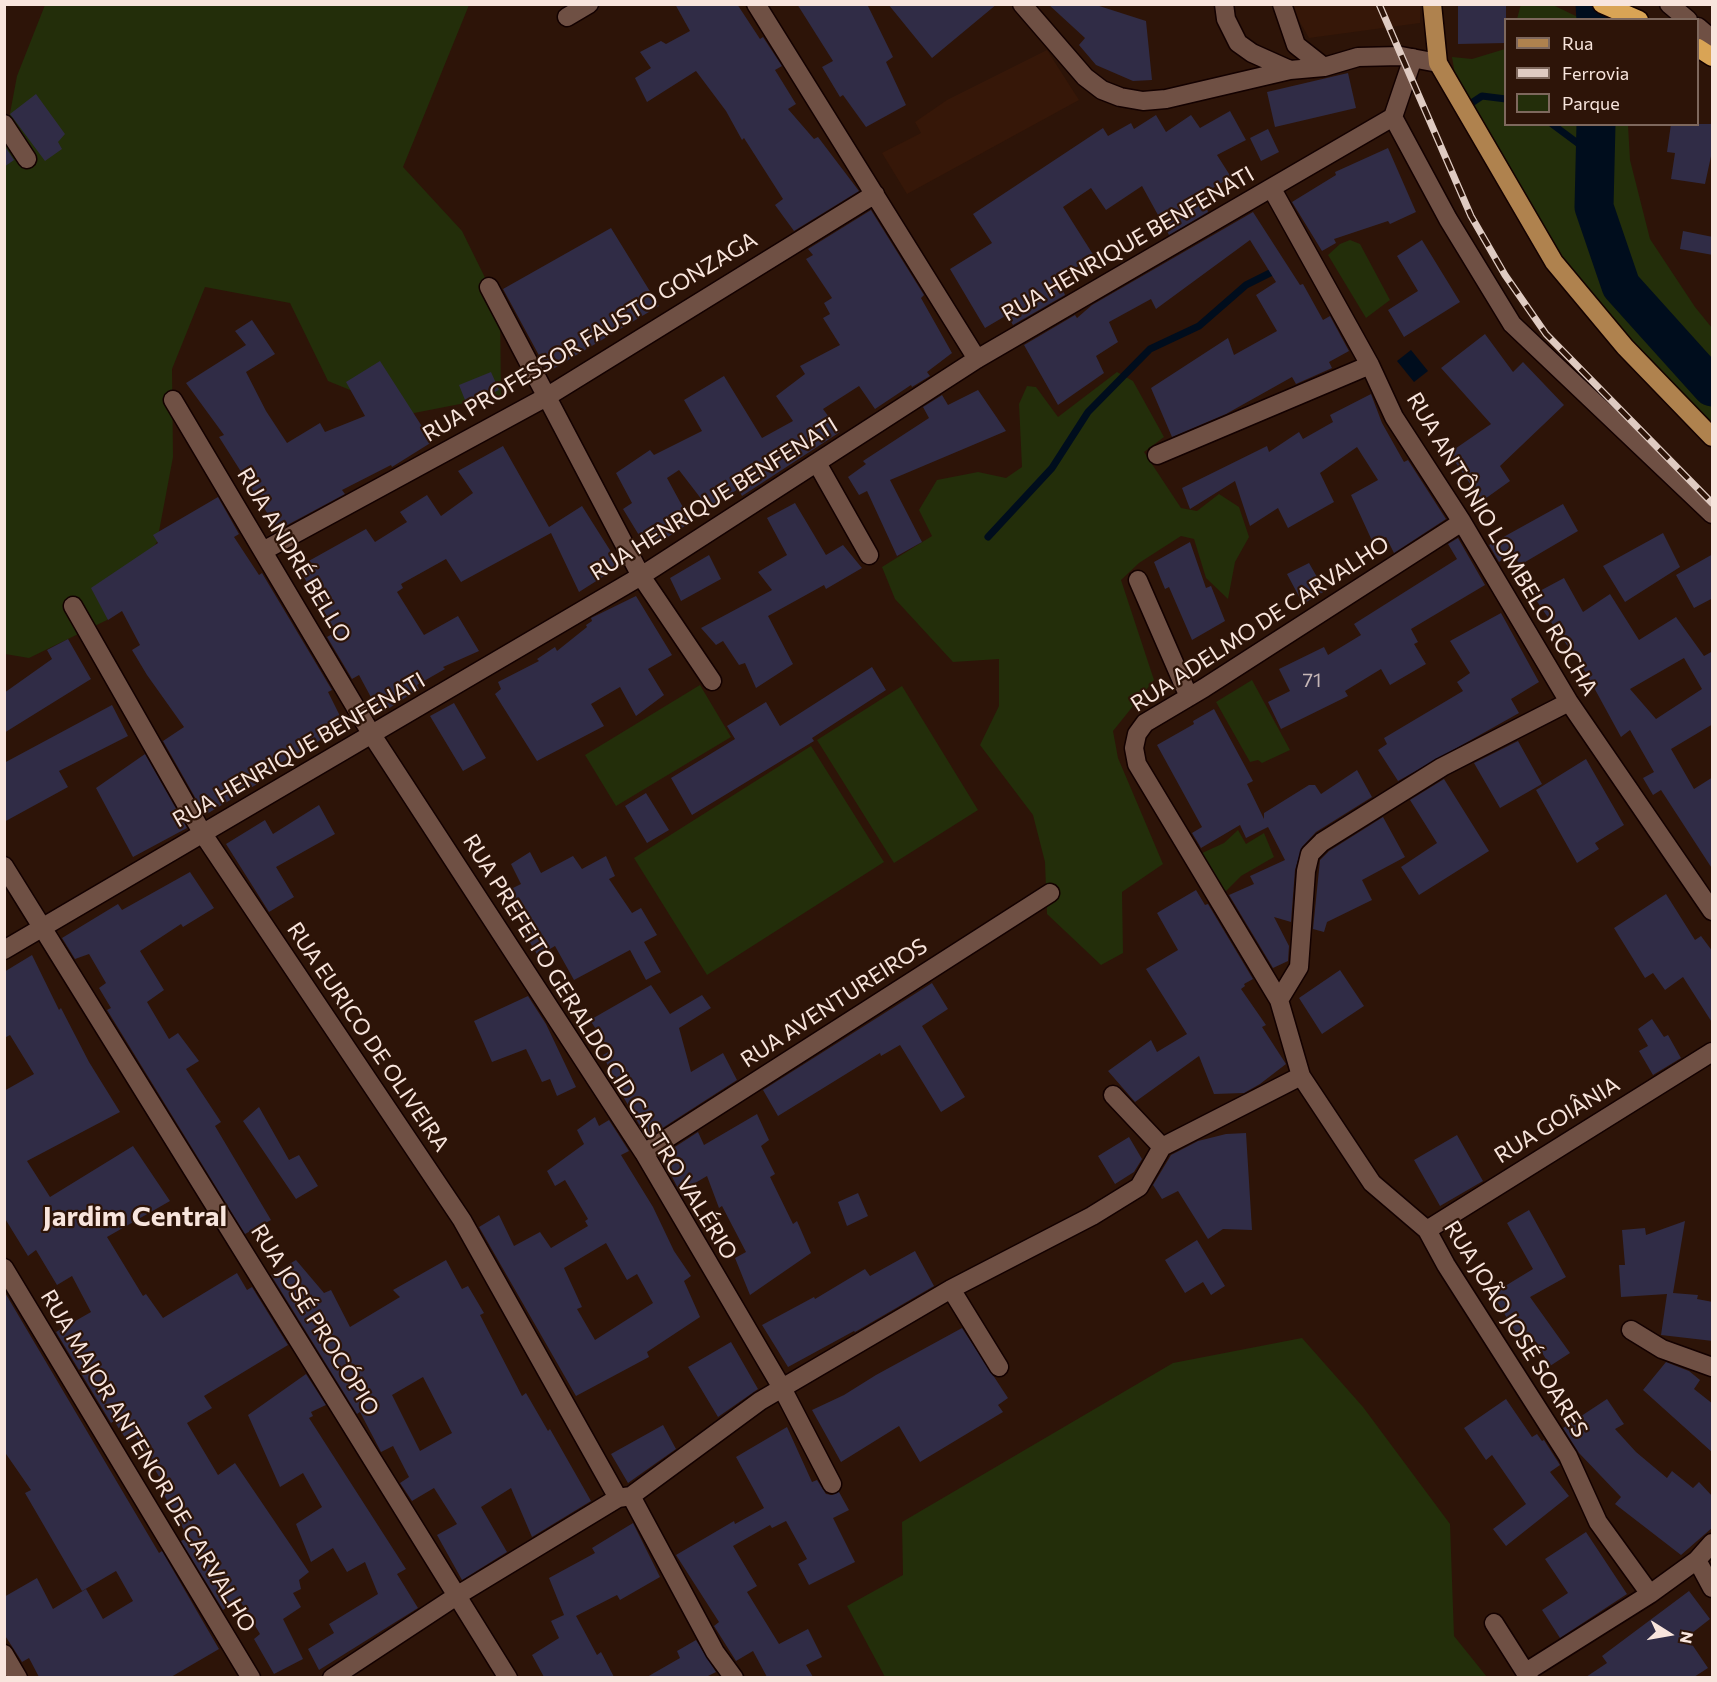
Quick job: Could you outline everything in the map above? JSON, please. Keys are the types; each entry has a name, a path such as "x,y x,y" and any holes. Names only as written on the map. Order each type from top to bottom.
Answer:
{"highway":[{"path":"1602,4 1634,18"},
{"path":"1699,49 1713,57"}],"main road":[{"path":"1432,4 1438,63 1554,262 1625,347 1713,437"}],"street":[{"path":"567,17 589,4"},
{"path":"756,4 977,359"},
{"path":"1022,4 1084,76 1102,90 1120,97 1143,101 1166,99 1290,70 1324,67 1358,57 1387,55 1438,63"},
{"path":"1224,4 1226,20 1238,43 1252,53 1290,70"},
{"path":"1282,4 1296,45 1324,67"},
{"path":"1669,4 1686,18"},
{"path":"1699,28 1713,39"},
{"path":"1413,58 1393,117 1448,219 1512,324 1713,514"},
{"name":"RUA HENRIQUE BENFENATI","path":"4,950 641,576 977,359 1393,117"},
{"path":"4,124 27,159"},
{"name":"RUA ANTÔNIO LOMBELO ROCHA","path":"1272,189 1370,365 1394,417 1462,522 1569,702 1713,911"},
{"name":"RUA PROFESSOR FAUSTO GONZAGA","path":"263,551 548,396 875,194"},
{"path":"489,287 641,576 712,681"},
{"path":"1157,455 1370,365"},
{"name":"RUA ANDRÉ BELLO","path":"173,400 372,735"},
{"path":"817,464 869,555"},
{"name":"RUA ADELMO DE CARVALHO","path":"1301,1076 1279,1000 1137,764 1134,748 1137,734 1145,723 1462,522"},
{"path":"1138,580 1189,697"},
{"name":"RUA EURICO DE OLIVEIRA","path":"73,606 204,834 462,1220 716,1652 734,1677"},
{"path":"1279,1000 1299,967 1306,871 1310,854 1322,842 1443,767 1569,702"},
{"name":"RUA PREFEITO GERALDO CID CASTRO VALÉRIO","path":"372,735 644,1153 782,1388 832,1484"},
{"name":"RUA JOSÉ PROCÓPIO","path":"4,866 508,1677"},
{"name":"RUA AVENTUREIROS","path":"644,1153 1050,893"},
{"name":"RUA GOIÂNIA","path":"1427,1230 1713,1052"},
{"path":"332,1677 458,1595 624,1497 760,1401 951,1289 1092,1216 1139,1187 1162,1147 1301,1076"},
{"name":"RUA JOÃO JOSÉ SOARES","path":"1301,1076 1372,1183 1427,1230 1446,1265 1568,1456 1598,1522 1650,1593"},
{"path":"1113,1095 1162,1147"},
{"name":"RUA MAJOR ANTENOR DE CARVALHO","path":"4,1268 251,1677"},
{"path":"951,1289 999,1367"},
{"path":"1631,1330 1662,1349 1713,1367"},
{"path":"1494,1623 1527,1675 1697,1560 1713,1543"},
{"path":"1697,1560 1713,1588"},
{"path":"4,1654 18,1677"}],"shaded area":[{"path":"1290,5 1420,5 1420,23 1309,38"},
{"path":"1047,50 1079,100 907,194 882,153 921,133 915,122 947,100"}],"green space":[{"path":"1521,4 1553,5 1580,18 1517,18"},
{"path":"45,5 469,5 403,167 462,231 500,308 501,396 409,414 328,381 290,303 205,287 172,369 173,457 157,542 107,620 29,658 5,654 5,140 17,76"},
{"path":"1504,49 1504,126 1628,126 1630,160 1650,239 1695,307 1712,328 1712,429 1639,352 1561,260 1455,75 1452,57 1472,59"},
{"path":"1350,240 1360,244 1390,300 1366,318 1328,255 1340,244"},
{"path":"1117,372 1133,381 1164,437 1144,452 1181,508 1197,511 1219,494 1239,507 1249,537 1235,562 1228,599 1206,578 1194,539 1181,536 1139,563 1121,580 1154,680 1113,731 1118,758 1163,864 1122,892 1123,953 1101,965 1047,914 1045,862 1033,815 980,745 999,706 999,659 953,662 895,599 882,567 932,536 919,510 937,480 978,472 1006,478 1022,467 1019,404 1027,386 1036,387 1058,417"},
{"path":"1252,680 1290,750 1262,763 1258,760 1250,762 1216,702"},
{"path":"700,685 731,737 616,806 585,755"},
{"path":"902,686 978,810 894,863 817,740"},
{"path":"811,746 884,862 707,975 634,858"},
{"path":"1238,830 1246,844 1264,833 1274,857 1241,876 1223,894 1200,854 1224,843"},
{"path":"1302,1338 1363,1407 1450,1524 1454,1636 1487,1677 885,1677 847,1606 903,1575 902,1522 1173,1363"}],"water":[{"path":"1411,350 1428,371 1414,382 1397,361"}],"building":[{"path":"675,4 737,4 760,39 763,37 782,66 775,70 796,104 788,109 814,139 818,137 859,191 794,231 775,205 783,199 744,138 742,140 726,111 696,71 647,102 635,78 651,68 640,52 661,41 666,44 690,31"},
{"path":"797,4 867,4 893,57 886,62 906,105 866,127 843,95 840,97 822,67 833,61"},
{"path":"888,4 997,4 932,58"},
{"path":"1048,4 1093,4 1146,21 1152,80 1133,81 1096,65 1079,45 1085,38"},
{"path":"1458,4 1506,4 1504,43 1458,44"},
{"path":"1348,73 1356,108 1275,127 1267,92"},
{"path":"36,94 65,134 58,142 62,149 45,161 10,114"},
{"path":"1230,111 1246,140 1217,155 1231,177 1203,194 1208,212 1169,235 1142,186 1106,210 1091,188 1063,207 1094,256 1058,279 1065,295 1013,325 1007,315 985,328 950,269 992,243 973,214 1103,128 1108,136 1131,123 1134,129 1156,115 1166,132 1191,115 1200,128"},
{"path":"1713,124 1713,147 1705,184 1671,179 1675,153 1667,152 1671,126"},
{"path":"1268,129 1279,152 1261,161 1250,138"},
{"path":"4,145 14,160 4,167"},
{"path":"1388,148 1416,212 1390,224 1388,221 1334,239 1336,243 1322,251 1292,202 1336,175 1335,172"},
{"path":"871,210 924,295 921,298 952,353 927,372 930,376 912,387 911,385 875,409 859,386 823,409 840,432 742,496 738,489 709,509 679,470 667,478 691,522 648,550 623,509 632,503 616,473 650,450 654,455 702,431 684,400 724,376 762,438 793,421 776,396 805,374 800,366 840,345 823,318 830,314 824,303 832,298 806,259 813,255 808,249"},
{"path":"1253,212 1300,285 1303,284 1323,320 1330,316 1349,351 1329,362 1332,368 1296,384 1292,377 1226,414 1172,437 1151,388 1228,338 1234,355 1277,331 1256,295 1276,282 1250,240 1156,309 1151,299 1109,322 1118,342 1096,356 1104,373 1058,405 1024,345 1075,315 1077,318 1092,305"},
{"path":"611,228 659,306 548,372 503,289"},
{"path":"1683,231 1713,237 1713,255 1680,249"},
{"path":"1422,240 1460,302 1404,337 1388,310 1418,291 1397,256"},
{"path":"252,320 275,354 246,372 266,411 287,443 320,423 325,432 365,416 346,382 380,361 432,442 392,467 391,465 342,490 345,494 278,530 219,437 224,435 186,383 246,345 235,331"},
{"path":"1485,334 1513,372 1523,362 1564,405 1500,466 1510,481 1482,501 1449,453 1491,424 1441,368"},
{"path":"491,372 499,390 467,405 459,385"},
{"path":"978,390 1006,431 890,480 922,542 897,556 867,491 859,495 848,477 866,464 863,461 929,418 923,407 942,395 948,405"},
{"path":"1371,394 1382,423 1404,462 1408,460 1446,519 1394,553 1386,537 1374,545 1351,495 1378,480 1357,447 1320,473 1334,502 1288,528 1278,508 1250,526 1235,481 1190,509 1182,488 1267,446 1269,452 1299,432 1303,439 1333,422 1330,415"},
{"path":"503,446 549,527 582,506 620,566 579,592 551,533 461,582 446,559 401,584 403,588 397,592 424,635 458,616 479,651 443,667 445,669 417,685 419,689 380,714 359,675 352,679 327,637 336,632 298,567 366,529 375,542 407,522 400,512 427,495 441,516 473,493 458,471"},
{"path":"218,497 239,534 234,537 259,575 262,573 332,690 328,692 345,726 256,777 259,783 205,815 163,741 184,727 132,650 140,645 122,611 108,620 91,588 158,543 153,535"},
{"path":"795,503 826,555 843,545 862,568 826,589 824,585 768,616 793,664 756,688 745,663 739,665 723,641 716,645 701,628 772,590 758,572 787,555 767,518"},
{"path":"1563,504 1578,531 1520,565 1513,554 1499,562 1489,545"},
{"path":"1663,533 1680,567 1625,602 1603,566"},
{"path":"1458,538 1485,585 1411,629 1418,642 1414,644 1426,664 1390,685 1381,669 1345,691 1348,696 1281,729 1268,702 1290,691 1279,669 1324,647 1328,655 1361,635 1354,624 1457,559 1448,544"},
{"path":"1190,542 1206,588 1211,586 1225,621 1192,640 1169,587 1165,589 1154,562"},
{"path":"1713,554 1713,598 1694,608 1676,575"},
{"path":"709,555 721,579 681,601 670,578"},
{"path":"1309,563 1325,591 1303,604 1287,574"},
{"path":"1564,578 1583,612 1610,594 1639,640 1676,617 1704,656 1713,651 1713,724 1671,749 1694,789 1713,777 1713,870 1661,790 1653,795 1643,778 1654,772 1630,730 1621,737 1586,673 1536,600 1536,593","holes":["1684,658 1702,689 1656,719 1630,689"]},
{"path":"636,596 672,655 648,669 664,695 636,716 620,687 591,704 604,726 537,761 495,694 501,689 498,682 539,661 537,659 555,647 557,651 587,627 586,625 592,621 591,618"},
{"path":"1501,613 1539,682 1511,699 1519,713 1398,781 1378,750 1387,744 1384,738 1463,691 1457,682 1470,673 1450,641"},
{"path":"68,639 91,679 4,733 4,693 52,659 47,650"},
{"path":"872,667 886,690 812,738 814,741 692,815 671,778 735,739 727,726 766,702 780,726"},
{"path":"454,703 486,758 463,771 430,716"},
{"path":"112,705 128,736 59,771 68,787 4,822 4,763"},
{"path":"1214,709 1253,781 1247,784 1264,819 1264,813 1309,785 1315,785 1321,794 1357,770 1372,797 1316,832 1302,847 1295,870 1291,922 1274,917 1289,946 1288,961 1273,968 1229,895 1254,884 1250,876 1285,860 1268,827 1246,838 1240,825 1201,848 1192,833 1202,827 1157,745 1194,724 1193,721"},
{"path":"1518,741 1542,784 1500,808 1474,763"},
{"path":"145,754 187,828 133,857 96,788"},
{"path":"1586,759 1624,825 1595,843 1599,849 1577,863 1536,790"},
{"path":"1444,779 1489,851 1419,895 1401,867 1437,843 1410,800"},
{"path":"646,793 669,830 647,843 625,806"},
{"path":"319,805 335,834 276,867 294,897 269,912 226,844 265,820 273,834"},
{"path":"1383,817 1405,857 1362,880 1372,900 1327,922 1324,932 1313,929 1320,860 1329,851"},
{"path":"530,852 541,873 573,856 582,869 606,856 615,876 609,879 632,913 641,908 657,935 644,942 661,972 646,980 630,950 574,980 555,946 538,956 525,934 528,932 505,892 521,884 511,864"},
{"path":"190,872 214,908 183,927 181,924 140,951 164,990 147,1002 169,1039 178,1033 199,1061 186,1069 221,1122 215,1126 271,1220 245,1234 107,1010 111,1008 99,988 106,983 89,954 75,959 62,938 118,904 122,910"},
{"path":"1196,890 1205,905 1208,904 1253,979 1244,984 1245,986 1241,989 1266,1025 1262,1027 1286,1064 1244,1093 1214,1094 1199,1056 1135,1102 1108,1071 1151,1040 1157,1052 1187,1034 1146,969 1178,950 1157,913"},
{"path":"1666,894 1695,940 1701,936 1713,952 1713,1024 1683,977 1665,990 1653,973 1645,978 1614,928"},
{"path":"32,955 59,1010 61,1008 89,1062 120,1112 27,1161 50,1197 133,1146 170,1201 107,1237 143,1296 146,1294 163,1318 237,1273 247,1290 252,1287 288,1345 204,1396 212,1408 187,1423 218,1475 235,1463 309,1572 299,1580 301,1589 293,1593 301,1607 283,1619 303,1659 274,1674 254,1639 260,1634 239,1599 223,1610 181,1541 188,1537 164,1495 168,1492 136,1437 128,1442 114,1421 111,1423 56,1332 91,1312 72,1276 57,1285 36,1250 28,1256 4,1217 4,1091 34,1074 10,1035 4,1038 4,972"},
{"path":"1340,970 1364,1006 1322,1034 1299,998"},
{"path":"932,983 948,1009 922,1026 965,1097 941,1112 900,1045 881,1056 880,1053 778,1116 763,1090"},
{"path":"651,985 670,1014 702,995 711,1008 679,1028 691,1072 723,1053 737,1080 647,1138 617,1086 603,1055 610,1051 590,1020"},
{"path":"528,996 546,1024 576,1087 557,1096 550,1079 542,1082 526,1049 492,1062 474,1021"},
{"path":"1652,1019 1664,1037 1668,1035 1681,1058 1653,1075 1639,1051 1648,1046 1638,1029"},
{"path":"259,1107 289,1160 299,1155 318,1186 296,1199 243,1121"},
{"path":"757,1114 769,1140 761,1146 775,1174 770,1177 793,1224 797,1221 811,1253 750,1295 735,1258 746,1252 722,1206 719,1208 707,1176 680,1192 661,1156 698,1132 704,1145"},
{"path":"595,1117 599,1126 609,1120 629,1151 621,1155 653,1207 674,1251 691,1276 684,1281 700,1317 647,1352 649,1357 576,1396 479,1227 499,1215 514,1246 540,1232 551,1248 588,1226 585,1221 588,1219 565,1180 555,1186 547,1171 584,1144 577,1130","holes":["606,1243 627,1280 637,1274 653,1303 595,1340 577,1309 582,1307 564,1268"]},
{"path":"1246,1133 1252,1230 1223,1229 1208,1239 1178,1191 1162,1199 1153,1185 1171,1155 1198,1141 1226,1134"},
{"path":"1457,1135 1483,1181 1440,1206 1414,1160"},
{"path":"1129,1137 1142,1159 1134,1172 1115,1184 1098,1156"},
{"path":"858,1193 868,1216 847,1226 838,1202"},
{"path":"1529,1210 1566,1277 1530,1297 1570,1353 1550,1366 1534,1339 1524,1345 1492,1294 1533,1269 1507,1223"},
{"path":"1685,1221 1673,1293 1698,1295 1697,1299 1713,1302 1713,1341 1661,1335 1667,1294 1621,1297 1619,1265 1625,1265 1622,1230 1645,1228 1646,1235"},
{"path":"1197,1240 1225,1286 1211,1295 1203,1282 1185,1293 1165,1260"},
{"path":"915,1251 934,1286 855,1332 788,1367 762,1325 814,1297 815,1299 865,1269 870,1276"},
{"path":"296,1260 324,1293 331,1290 350,1327 400,1297 393,1290 446,1260 462,1289 468,1286 484,1313 480,1315 522,1396 526,1393 548,1431 550,1429 591,1501 532,1537 511,1488 481,1507 507,1552 462,1580 437,1535 457,1524 434,1488 412,1501 400,1483 409,1477 393,1446 381,1452 360,1412 357,1414 271,1275","holes":["423,1377 452,1433 420,1451 392,1395"]},
{"path":"4,1291 159,1553 162,1551 219,1649 171,1677 39,1677 29,1658 22,1662 4,1634 4,1597 37,1578 53,1609 86,1589 103,1619 133,1601 116,1571 82,1591 25,1493 31,1490 4,1451"},
{"path":"962,1328 1008,1398 998,1405 1003,1412 920,1462 899,1426 841,1462 812,1410 844,1395"},
{"path":"731,1342 758,1389 718,1417 688,1367"},
{"path":"1666,1362 1689,1371 1700,1380 1694,1389 1713,1404 1713,1453 1643,1390"},
{"path":"306,1374 326,1405 311,1412 313,1416 309,1418 406,1569 397,1574 418,1608 319,1670 308,1649 334,1633 329,1624 378,1594 365,1562 347,1572 333,1548 311,1562 296,1524 322,1507 303,1473 280,1487 248,1415"},
{"path":"1506,1399 1532,1437 1537,1434 1542,1441 1544,1440 1560,1465 1550,1472 1569,1496 1506,1546 1493,1529 1526,1504 1492,1455 1486,1460 1464,1428"},
{"path":"1607,1399 1624,1424 1615,1429 1636,1452 1667,1478 1672,1471 1693,1488 1699,1482 1713,1497 1713,1527 1681,1555 1615,1504 1621,1497 1579,1453 1563,1428"},
{"path":"663,1425 676,1449 628,1483 611,1454"},
{"path":"787,1427 812,1482 817,1480 826,1494 832,1495 839,1492 849,1510 833,1518 855,1562 809,1585 798,1564 807,1559 786,1521 772,1528 770,1525 733,1546 757,1586 747,1592 779,1644 808,1629 822,1657 806,1665 813,1677 767,1677 753,1651 736,1661 714,1626 719,1622 676,1555 734,1521 735,1524 764,1508 736,1457"},
{"path":"633,1523 660,1577 620,1600 617,1595 576,1616 597,1655 601,1652 614,1677 544,1677 532,1655 559,1638 551,1621 564,1615 549,1578 595,1553 592,1548"},
{"path":"1586,1532 1627,1594 1560,1638 1542,1610 1568,1593 1545,1559"},
{"path":"1689,1591 1710,1619 1687,1637 1708,1668 1694,1677 1586,1677 1607,1663 1602,1656"},
{"path":"696,1640 716,1672 706,1677 647,1677 680,1658 677,1651"}],"waterway":[{"path":"1595,4 1596,18"},
{"path":"1470,104 1482,96 1504,99"},
{"path":"1555,126 1595,156"},
{"path":"1596,126 1594,207 1621,286 1712,387"},
{"path":"988,537 1052,468 1088,412 1150,349 1199,326 1246,285 1278,269"}],"railway":[{"path":"1379,4 1471,216 1505,275 1546,334 1712,503"}],"district":[{"name":"Jardim Central","path":"135,1217"}]}
